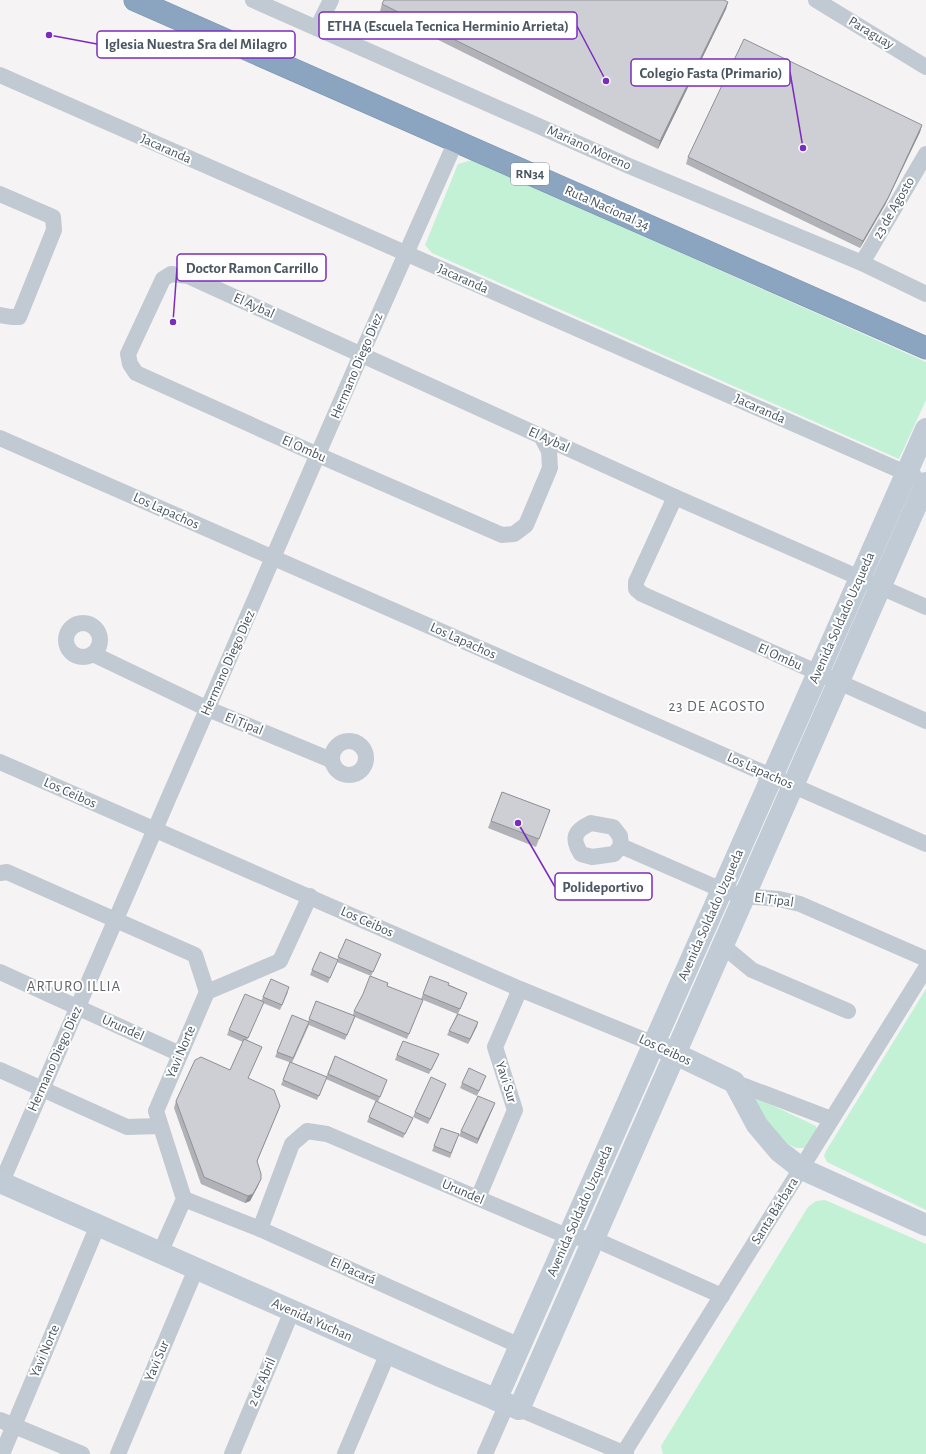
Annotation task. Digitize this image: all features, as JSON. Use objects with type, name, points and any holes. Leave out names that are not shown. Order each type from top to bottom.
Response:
[{"type":"highway","name":"Ruta Nacional 34","points":[[134,0],[926,348]]},
{"type":"highway","name":"Ruta Nacional 34","points":[[172,0],[454,123],[926,334]]},
{"type":"street","name":"Mariano Moreno","points":[[253,0],[629,166],[862,263],[926,294]]},
{"type":"street","points":[[316,28],[331,0]]},
{"type":"street","name":"Paraguay","points":[[816,0],[926,67]]},
{"type":"street","name":"Jacaranda","points":[[0,75],[920,479]]},
{"type":"street","name":"Hermano Diego Diez","points":[[0,1184],[208,709],[361,354],[456,141]]},
{"type":"street","name":"23 de Agosto","points":[[862,263],[926,154]]},
{"type":"street","points":[[0,194],[53,217],[54,230],[19,316],[11,318],[0,315]]},
{"type":"street","name":"El Aybal","points":[[130,364],[128,354],[163,279],[171,274],[188,276],[674,497],[926,607]]},
{"type":"street","name":"El Ombu","points":[[130,364],[136,373],[318,455],[502,535],[514,534],[526,524],[550,468],[549,450],[541,436]]},
{"type":"street","name":"Avenida Soldado Uzqueda","points":[[485,1454],[507,1404],[594,1239],[881,587],[920,479],[926,430]]},
{"type":"street","name":"Los Lapachos","points":[[0,438],[926,844]]},
{"type":"street","name":"Avenida Soldado Uzqueda","points":[[507,1404],[520,1346],[860,578],[920,479]]},
{"type":"street","name":"El Ombu","points":[[674,497],[636,582],[636,589],[642,594],[838,683],[926,721]]},
{"type":"street","name":"El Tipal","points":[[93,654],[208,709],[331,760]]},
{"type":"street","name":"Los Ceibos","points":[[0,762],[520,988],[654,1044],[734,1082],[831,1119]]},
{"type":"street","name":"El Tipal","points":[[621,846],[722,890],[744,896],[779,899],[800,904],[926,959]]},
{"type":"street","points":[[0,874],[7,872],[195,955],[206,992],[280,961],[310,896]]},
{"type":"street","points":[[723,946],[752,970],[848,1011]]},
{"type":"street","name":"Santa Bárbara","points":[[624,1454],[926,968]]},
{"type":"street","name":"Urundel","points":[[0,972],[180,1054]]},
{"type":"street","name":"Yavi Sur","points":[[478,1198],[515,1110],[495,1046],[520,988]]},
{"type":"street","name":"Yavi Norte","points":[[184,1199],[156,1111],[206,992]]},
{"type":"street","points":[[0,1070],[128,1127],[160,1126]]},
{"type":"street","points":[[734,1082],[757,1125],[779,1151],[802,1169],[926,1225]]},
{"type":"street","name":"Urundel","points":[[260,1230],[292,1144],[307,1131],[327,1134],[569,1237],[594,1239],[722,1296]]},
{"type":"street","name":"Avenida Yuchan","points":[[0,1184],[98,1225],[388,1353],[624,1454]]},
{"type":"street","points":[[160,1253],[184,1199]]},
{"type":"street","name":"El Pacará","points":[[184,1199],[260,1230],[520,1346]]},
{"type":"street","name":"Yavi Norte","points":[[2,1454],[7,1423],[98,1225]]},
{"type":"street","name":"Yavi Sur","points":[[118,1454],[196,1268]]},
{"type":"street","name":"2 de Abril","points":[[232,1454],[292,1311]]},
{"type":"street","points":[[346,1454],[388,1353]]},
{"type":"street","points":[[7,1423],[82,1454]]},
{"type":"green space","points":[[472,160],[926,362],[926,400],[899,459],[432,253],[425,245],[458,164]]},
{"type":"green space","points":[[926,989],[926,1210],[827,1162],[824,1156]]},
{"type":"green space","points":[[744,1092],[816,1126],[817,1131],[805,1148],[796,1148],[783,1141]]},
{"type":"green space","points":[[825,1200],[926,1244],[926,1454],[663,1454],[661,1446],[808,1207],[816,1201]]},
{"type":"building","points":[[384,0],[724,0],[728,2],[660,141],[382,4]]},
{"type":"building","points":[[744,39],[922,125],[888,198],[863,241],[688,157]]},
{"type":"building","points":[[502,792],[550,810],[539,839],[491,821]]},
{"type":"building","points":[[346,939],[381,954],[373,972],[338,957]]},
{"type":"building","points":[[320,952],[338,960],[330,978],[312,970]]},
{"type":"building","points":[[370,976],[388,983],[387,986],[423,1000],[409,1034],[354,1011]]},
{"type":"building","points":[[430,976],[449,983],[448,985],[467,993],[460,1009],[423,994]]},
{"type":"building","points":[[271,979],[289,987],[282,1005],[263,997]]},
{"type":"building","points":[[245,994],[264,1002],[248,1038],[229,1030]]},
{"type":"building","points":[[316,1001],[355,1016],[347,1035],[309,1019]]},
{"type":"building","points":[[458,1014],[478,1022],[470,1039],[449,1031]]},
{"type":"building","points":[[292,1015],[309,1022],[293,1058],[277,1052]]},
{"type":"building","points":[[244,1039],[262,1047],[248,1078],[274,1090],[280,1106],[257,1161],[261,1179],[253,1194],[248,1196],[204,1177],[176,1101],[195,1060],[201,1057],[230,1070]]},
{"type":"building","points":[[403,1041],[439,1054],[431,1070],[397,1055]]},
{"type":"building","points":[[335,1056],[387,1080],[380,1097],[328,1074]]},
{"type":"building","points":[[290,1062],[327,1077],[319,1096],[283,1080]]},
{"type":"building","points":[[469,1068],[486,1076],[479,1091],[462,1083]]},
{"type":"building","points":[[431,1077],[446,1084],[430,1119],[415,1112]]},
{"type":"building","points":[[478,1096],[495,1103],[478,1139],[461,1131]]},
{"type":"building","points":[[376,1101],[413,1118],[405,1134],[369,1117]]},
{"type":"building","points":[[441,1128],[459,1134],[451,1153],[434,1146]]},
{"type":"place","name":"Iglesia Nuestra Sra del Milagro","points":[[49,35]]},
{"type":"place","name":"ETHA (Escuela Tecnica Herminio Arrieta)","points":[[606,81]]},
{"type":"place","name":"Colegio Fasta (Primario)","points":[[803,148]]},
{"type":"place","name":"Doctor Ramon Carrillo","points":[[173,322]]},
{"type":"place","name":"Polideportivo","points":[[518,823]]},
{"type":"district","name":"23 DE AGOSTO","points":[[717,706]]},
{"type":"district","name":"ARTURO ILLIA","points":[[74,986]]}]
